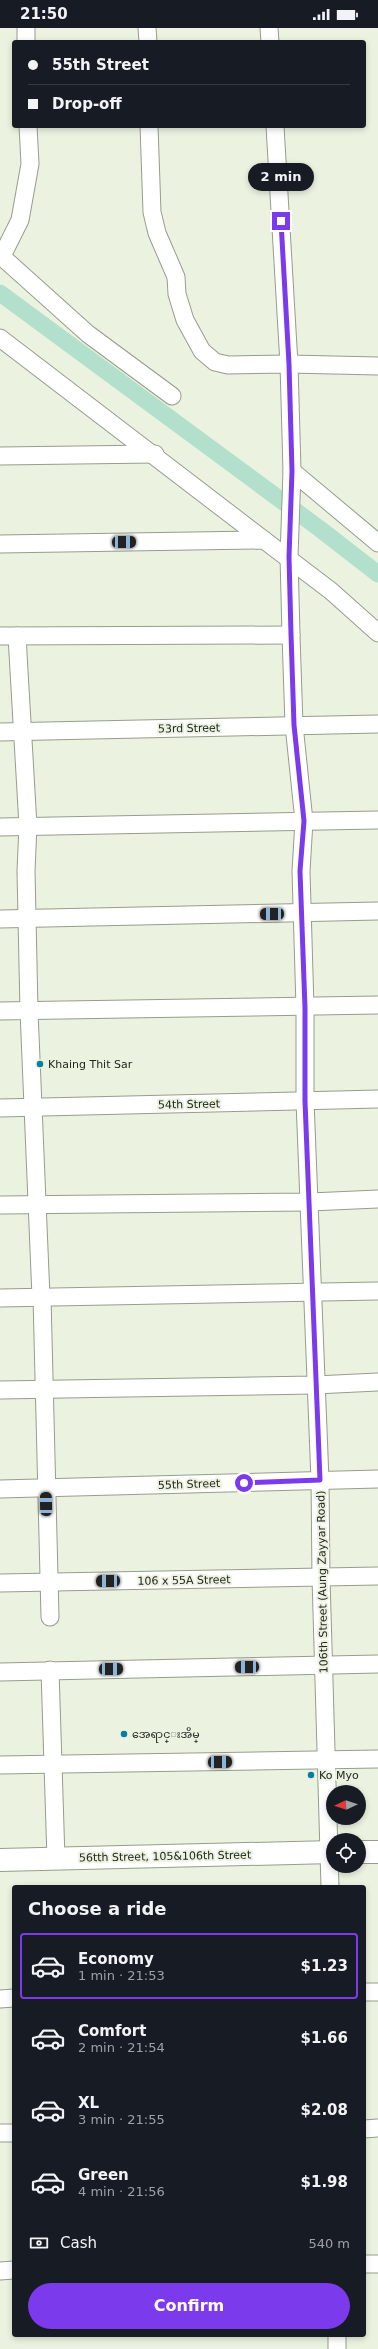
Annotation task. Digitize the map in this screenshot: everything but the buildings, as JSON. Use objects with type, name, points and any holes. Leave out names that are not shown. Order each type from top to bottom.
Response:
[{"type":"street","points":[[26,28],[26,40]]},
{"type":"street","points":[[147,28],[148,40]]},
{"type":"street","points":[[269,28],[270,40]]},
{"type":"street","points":[[28,128],[30,164],[20,220],[1,256],[88,334],[172,396]]},
{"type":"street","points":[[149,128],[152,212],[157,233],[174,271],[177,294],[185,320],[202,351],[215,362],[228,365],[289,364],[378,366]]},
{"type":"street","name":"106th Street (Aung Zayyar Road)","points":[[275,128],[289,364],[292,479],[289,550],[294,725],[304,821],[300,871],[305,1008],[305,1101],[314,1293],[315,1385],[320,1480],[323,1666],[330,1833]]},
{"type":"street","points":[[0,338],[155,454],[264,540],[289,550],[378,633]]},
{"type":"street","points":[[0,355],[22,354]]},
{"type":"street","points":[[0,456],[155,454]]},
{"type":"street","points":[[292,479],[378,543]]},
{"type":"street","points":[[0,544],[264,540]]},
{"type":"street","points":[[0,636],[291,634]]},
{"type":"street","points":[[17,636],[28,826],[26,871],[29,1011],[32,1108],[38,1204],[46,1389],[46,1489],[50,1617]]},
{"type":"street","name":"53rd Street","points":[[0,732],[378,724]]},
{"type":"street","points":[[0,827],[378,820]]},
{"type":"street","points":[[0,919],[302,914],[378,911]]},
{"type":"street","points":[[0,1011],[378,1006]]},
{"type":"street","name":"54th Street","points":[[0,1108],[378,1099]]},
{"type":"street","points":[[0,1205],[310,1202],[378,1199]]},
{"type":"street","points":[[0,1298],[378,1291]]},
{"type":"street","points":[[0,1390],[315,1385],[378,1382]]},
{"type":"street","name":"55th Street","points":[[0,1489],[46,1489],[378,1479]]},
{"type":"street","name":"106 x 55A Street","points":[[0,1583],[378,1576]]},
{"type":"street","points":[[0,1672],[378,1664]]},
{"type":"street","points":[[50,1670],[56,1859]]},
{"type":"street","points":[[0,1765],[378,1759]]},
{"type":"street","name":"56tth Street, 105&106th Street","points":[[0,1860],[326,1852]]},
{"type":"street","points":[[366,1852],[378,1852]]},
{"type":"street","name":"106th Street (Aung Zayyar Road)","points":[[330,1873],[330,1885]]},
{"type":"street","points":[[366,1992],[378,1992]]},
{"type":"street","points":[[0,1999],[12,1998]]},
{"type":"street","points":[[366,2129],[378,2128]]},
{"type":"street","points":[[0,2133],[12,2132]]},
{"type":"street","points":[[366,2264],[378,2264]]},
{"type":"street","points":[[0,2270],[12,2270]]},
{"type":"street","points":[[337,2337],[337,2349]]},
{"type":"waterway","points":[[0,293],[320,529],[378,574]]},
{"type":"place","name":"Khaing Thit Sar","points":[[40,1064]]},
{"type":"place","name":"အေရာင္းအိမ္","points":[[124,1734]]},
{"type":"place","name":"Ko Myo","points":[[311,1775]]},
{"type":"route","points":[[244,1483],[320,1480],[315,1385],[314,1293],[305,1101],[305,1008],[300,871],[304,821],[294,725],[289,557],[292,471],[289,364],[281,221]]}]
